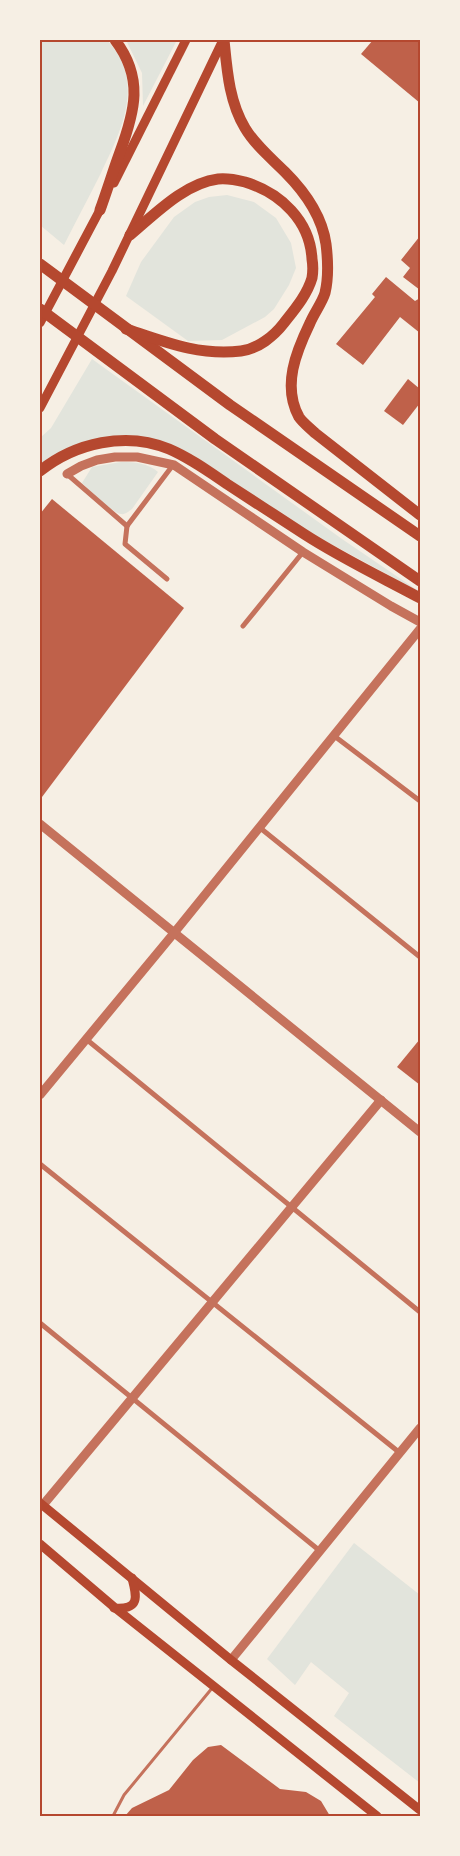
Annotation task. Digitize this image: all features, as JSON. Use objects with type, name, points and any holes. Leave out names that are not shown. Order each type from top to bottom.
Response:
[{"type":"highway","points":[[100,210],[130,124],[134,101],[134,81],[129,65],[115,40]]},
{"type":"highway","points":[[224,40],[232,99],[244,128],[306,196],[318,217],[326,242],[329,268],[324,294],[296,353],[290,378],[293,404],[300,418],[314,433],[420,514]]},
{"type":"highway","points":[[126,329],[192,350],[243,351],[269,338],[287,319],[305,294],[312,277],[308,234],[298,218],[284,203],[268,192],[254,185],[235,180],[219,178],[188,190],[130,235]]},
{"type":"highway","points":[[40,264],[230,405],[420,536]]},
{"type":"highway","points":[[40,309],[215,439],[420,581]]},
{"type":"highway","points":[[40,471],[63,456],[81,448],[115,441],[133,440],[168,449],[189,459],[306,536],[420,598]]},
{"type":"main road","points":[[40,323],[81,247],[186,40]]},
{"type":"main road","points":[[40,408],[130,235],[224,40]]},
{"type":"main road","points":[[41,1504],[231,1660],[420,1810]]},
{"type":"main road","points":[[40,1544],[114,1608],[378,1816]]},
{"type":"main road","points":[[114,1608],[124,1608],[132,1605],[135,1600],[136,1595],[132,1578]]},
{"type":"street","points":[[127,526],[67,474],[97,460],[115,457],[137,458],[174,465],[303,552],[420,622]]},
{"type":"street","points":[[167,579],[125,544],[127,526],[174,465]]},
{"type":"street","points":[[243,626],[303,552]]},
{"type":"street","points":[[40,1095],[420,629]]},
{"type":"street","points":[[333,735],[420,801]]},
{"type":"street","points":[[40,824],[420,1132]]},
{"type":"street","points":[[259,827],[420,957]]},
{"type":"street","points":[[86,1039],[420,1312]]},
{"type":"street","points":[[41,1504],[132,1398],[380,1100]]},
{"type":"street","points":[[40,1164],[400,1453]]},
{"type":"street","points":[[40,1323],[320,1551]]},
{"type":"street","points":[[231,1660],[420,1428]]},
{"type":"lane","points":[[113,1816],[124,1795],[213,1687]]},
{"type":"shaded area","points":[[40,40],[107,40],[119,56],[125,72],[128,89],[122,123],[116,140],[64,245],[40,225]]},
{"type":"shaded area","points":[[126,40],[177,40],[143,106],[142,73]]},
{"type":"shaded area","points":[[227,195],[254,202],[276,218],[291,243],[296,268],[289,285],[274,309],[265,317],[222,340],[188,341],[126,296],[141,262],[174,217],[195,202],[209,197]]},
{"type":"shaded area","points":[[92,359],[342,539],[420,592],[307,531],[193,455],[130,436],[40,465],[40,438],[51,428]]},
{"type":"shaded area","points":[[121,462],[141,464],[158,472],[132,509],[122,514],[107,506],[82,483],[92,467]]},
{"type":"shaded area","points":[[354,1543],[420,1595],[420,1783],[334,1716],[349,1693],[311,1662],[295,1685],[267,1659]]},
{"type":"building","points":[[373,40],[420,40],[420,103],[361,54]]},
{"type":"building","points":[[420,236],[420,290],[403,277],[410,268],[401,260]]},
{"type":"building","points":[[386,277],[415,301],[420,298],[420,333],[400,317],[363,365],[336,344],[375,297],[372,294]]},
{"type":"building","points":[[408,379],[420,389],[420,403],[403,425],[384,411]]},
{"type":"building","points":[[52,499],[184,608],[42,797],[40,796],[40,514]]},
{"type":"building","points":[[420,1039],[420,1085],[397,1067]]},
{"type":"building","points":[[221,1745],[280,1789],[306,1792],[321,1801],[330,1816],[125,1816],[132,1808],[169,1790],[193,1760],[208,1747]]}]
